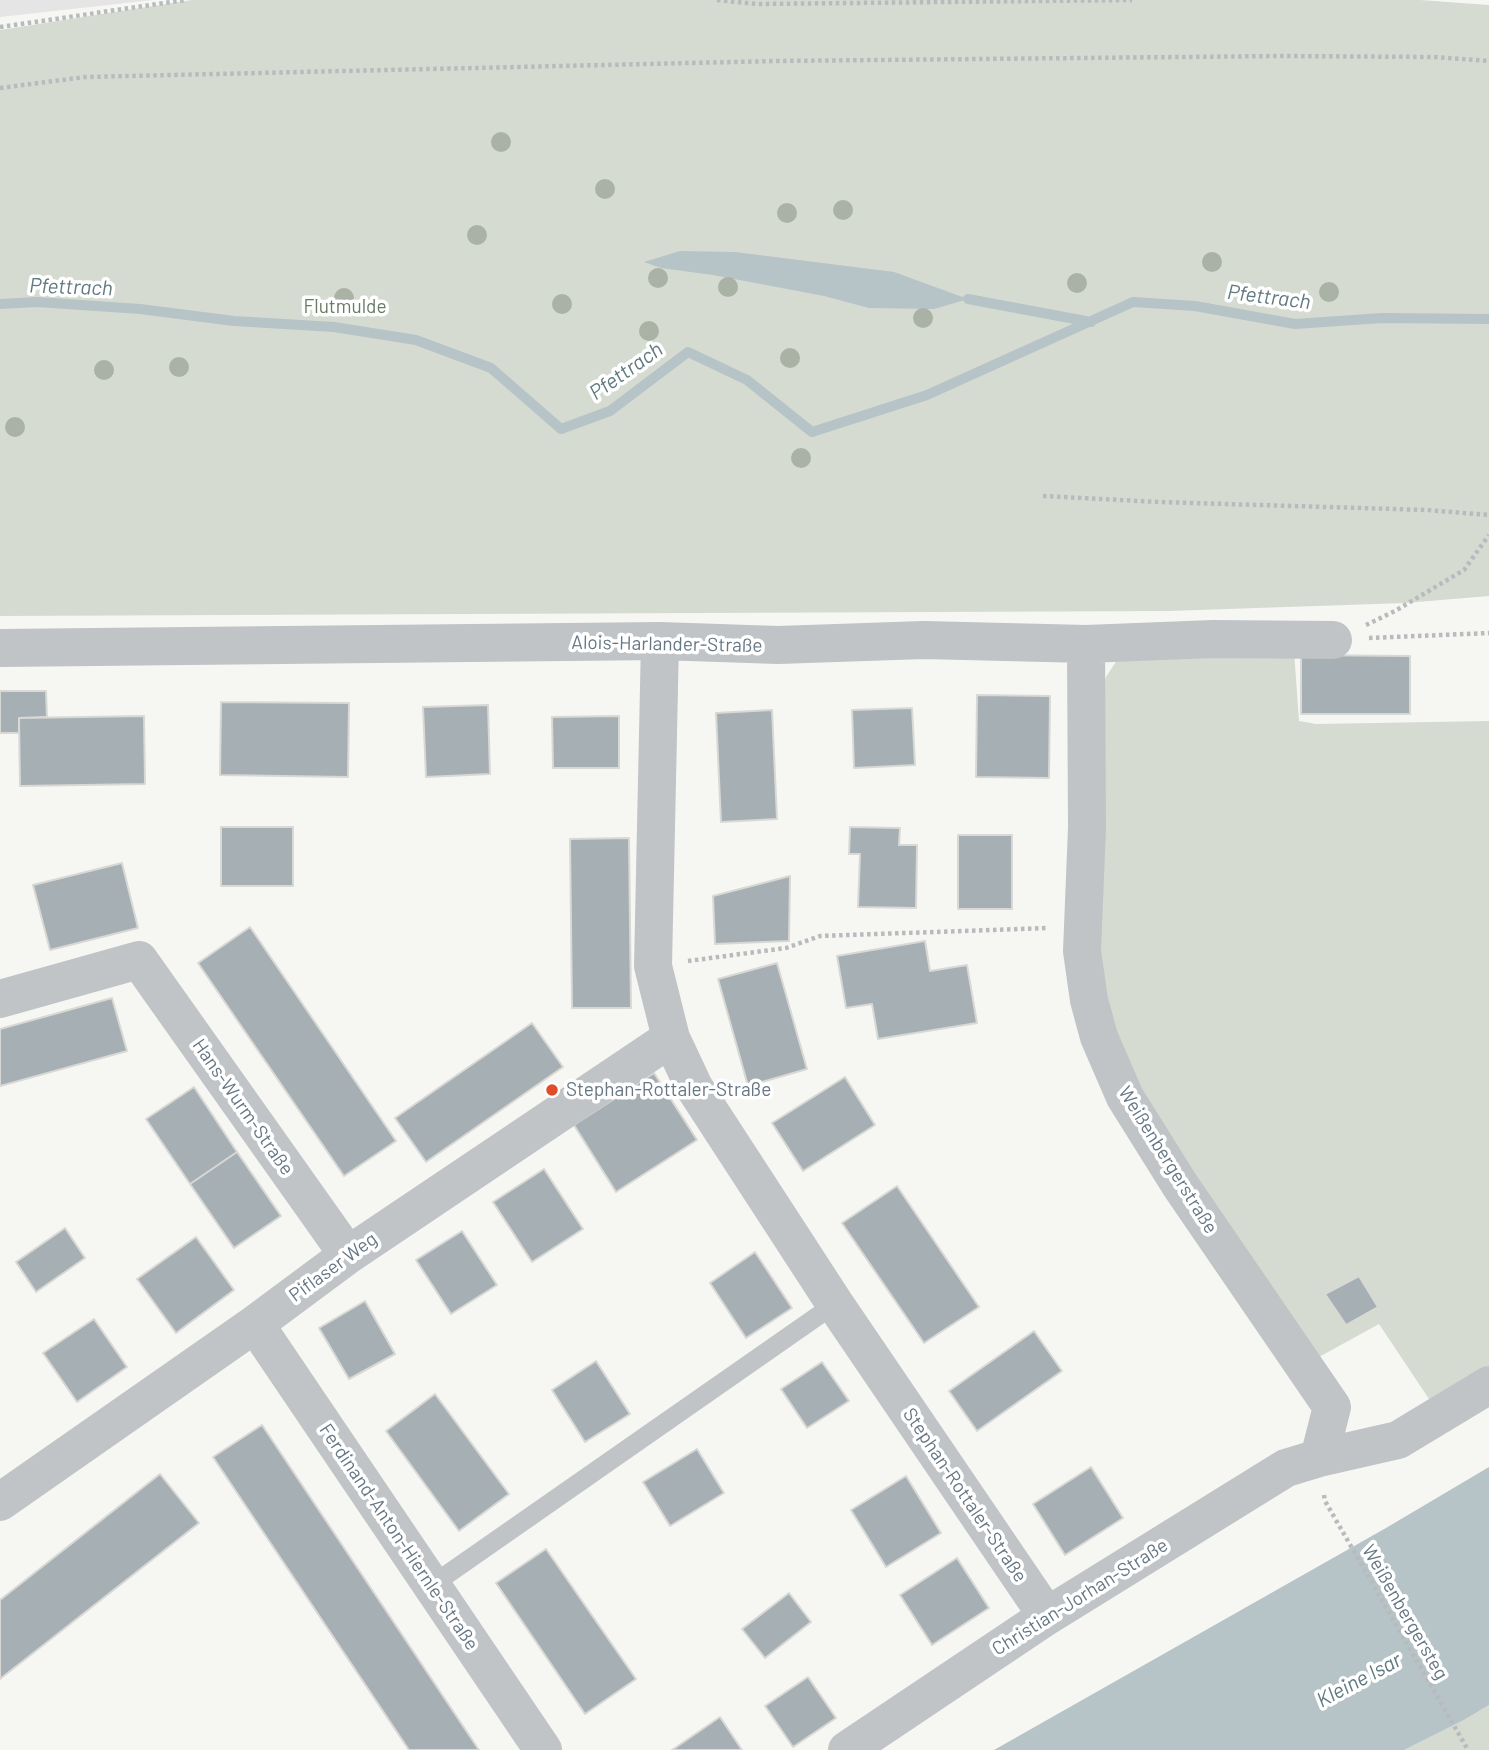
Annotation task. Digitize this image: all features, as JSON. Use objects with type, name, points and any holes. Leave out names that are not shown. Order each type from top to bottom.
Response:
[{"type":"street","name":"Alois-Harlander-Straße","points":[[0,648],[660,641],[778,645],[924,640],[1086,644],[1213,639],[1333,640]]},
{"type":"street","name":"Stephan-Rottaler-Straße","points":[[660,641],[653,966],[671,1038],[694,1087],[835,1304],[1047,1616]]},
{"type":"street","name":"Weißenbergerstraße","points":[[1086,644],[1087,828],[1082,951],[1089,1000],[1099,1037],[1125,1097],[1180,1185],[1332,1407],[1319,1458]]},
{"type":"street","name":"Hans-Wurm-Straße","points":[[0,999],[139,960],[348,1255]]},
{"type":"street","name":"Piflaser Weg","points":[[0,1502],[255,1324],[348,1255],[671,1038]]},
{"type":"street","name":"Ferdinand-Anton-Hiernle-Straße","points":[[255,1324],[543,1750]]},
{"type":"street","points":[[1319,1458],[1398,1440],[1489,1385]]},
{"type":"street","name":"Christian-Jorhan-Straße","points":[[847,1750],[1047,1616],[1286,1468],[1319,1458]]},
{"type":"lane","points":[[432,1586],[835,1304]]},
{"type":"path","points":[[0,27],[185,0]]},
{"type":"path","points":[[717,0],[1132,0]]},
{"type":"path","points":[[0,88],[85,77],[775,61],[1282,55],[1434,57],[1489,61]]},
{"type":"path","points":[[1044,496],[1489,514]]},
{"type":"path","points":[[1333,640],[1395,611],[1464,570],[1489,535]]},
{"type":"path","points":[[1333,640],[1489,633]]},
{"type":"path","points":[[653,966],[786,948],[820,936],[1083,926]]},
{"type":"path","name":"Weißenbergersteg","points":[[1325,1501],[1468,1750]]},
{"type":"shaded area","points":[[0,0],[153,0],[0,17]]},
{"type":"green space","name":"Flutmulde","points":[[192,0],[1420,0],[1489,5],[1489,596],[1405,603],[1168,611],[0,616],[0,30]]},
{"type":"green space","points":[[1294,651],[1299,721],[1316,724],[1489,721],[1489,1371],[1433,1405],[1379,1324],[1319,1357],[1146,1104],[1113,1048],[1099,953],[1100,695],[1106,677],[1119,657]]},
{"type":"green space","points":[[1489,1705],[1489,1750],[1404,1750],[1464,1720]]},
{"type":"water","points":[[680,251],[735,252],[894,272],[968,299],[934,309],[869,308],[824,296],[661,268],[644,262]]},
{"type":"water","name":"Kleine Isar","points":[[1489,1467],[1489,1705],[1464,1720],[1404,1750],[994,1750],[1386,1528]]},
{"type":"building","points":[[1301,655],[1410,656],[1410,714],[1301,714]]},
{"type":"building","points":[[0,691],[46,691],[47,717],[19,718],[19,733],[0,733]]},
{"type":"building","points":[[977,695],[1050,696],[1049,778],[976,777]]},
{"type":"building","points":[[221,702],[349,703],[348,777],[220,775]]},
{"type":"building","points":[[488,705],[490,774],[426,777],[423,707]]},
{"type":"building","points":[[912,708],[915,765],[854,768],[852,710]]},
{"type":"building","points":[[772,710],[777,819],[721,822],[716,713]]},
{"type":"building","points":[[144,716],[145,784],[20,786],[19,718]]},
{"type":"building","points":[[619,716],[619,768],[553,768],[552,717]]},
{"type":"building","points":[[221,827],[293,827],[293,886],[221,886]]},
{"type":"building","points":[[850,827],[900,828],[899,845],[917,845],[916,908],[858,907],[860,854],[849,854]]},
{"type":"building","points":[[958,835],[1012,835],[1012,909],[958,909]]},
{"type":"building","points":[[629,838],[631,1008],[572,1008],[570,839]]},
{"type":"building","points":[[122,863],[138,928],[50,950],[33,885]]},
{"type":"building","points":[[790,876],[789,941],[715,944],[713,896]]},
{"type":"building","points":[[250,927],[396,1141],[344,1176],[198,963]]},
{"type":"building","points":[[925,941],[930,971],[967,965],[977,1023],[878,1039],[872,1004],[846,1008],[837,956]]},
{"type":"building","points":[[777,963],[807,1069],[748,1086],[718,979]]},
{"type":"building","points":[[112,998],[127,1051],[0,1086],[0,1029]]},
{"type":"building","points":[[532,1023],[563,1067],[426,1162],[395,1118]]},
{"type":"building","points":[[654,1073],[697,1140],[616,1192],[574,1125]]},
{"type":"building","points":[[845,1077],[875,1125],[803,1171],[772,1123]]},
{"type":"building","points":[[194,1087],[237,1152],[190,1184],[146,1119]]},
{"type":"building","points":[[237,1152],[281,1216],[234,1248],[190,1184]]},
{"type":"building","points":[[544,1169],[583,1229],[532,1262],[493,1202]]},
{"type":"building","points":[[897,1186],[979,1307],[924,1343],[842,1223]]},
{"type":"building","points":[[65,1228],[85,1258],[36,1292],[16,1262]]},
{"type":"building","points":[[462,1231],[497,1285],[451,1314],[416,1260]]},
{"type":"building","points":[[196,1237],[234,1290],[176,1333],[137,1279]]},
{"type":"building","points":[[755,1252],[792,1308],[746,1338],[710,1283]]},
{"type":"building","points":[[1359,1276],[1378,1307],[1346,1325],[1325,1294]]},
{"type":"building","points":[[365,1301],[395,1354],[349,1379],[319,1328]]},
{"type":"building","points":[[94,1319],[127,1367],[77,1402],[43,1353]]},
{"type":"building","points":[[1034,1331],[1062,1371],[977,1431],[949,1391]]},
{"type":"building","points":[[596,1361],[630,1414],[585,1442],[552,1390]]},
{"type":"building","points":[[822,1362],[849,1401],[807,1428],[781,1389]]},
{"type":"building","points":[[435,1394],[509,1494],[459,1531],[386,1431]]},
{"type":"building","points":[[262,1425],[479,1750],[409,1750],[213,1457]]},
{"type":"building","points":[[697,1449],[724,1493],[670,1526],[643,1482]]},
{"type":"building","points":[[1091,1467],[1123,1518],[1065,1555],[1033,1504]]},
{"type":"building","points":[[160,1474],[199,1523],[0,1679],[0,1600]]},
{"type":"building","points":[[906,1476],[941,1533],[886,1567],[851,1510]]},
{"type":"building","points":[[546,1549],[636,1679],[585,1714],[496,1583]]},
{"type":"building","points":[[957,1558],[989,1608],[932,1645],[900,1595]]},
{"type":"building","points":[[789,1593],[811,1622],[765,1658],[742,1629]]},
{"type":"building","points":[[808,1677],[836,1718],[793,1747],[765,1706]]},
{"type":"building","points":[[720,1717],[742,1750],[672,1750]]},
{"type":"waterway","name":"Pfettrach","points":[[968,299],[1091,322]]},
{"type":"waterway","name":"Pfettrach","points":[[0,304],[37,302],[140,309],[234,321],[334,327],[416,340],[491,368],[561,429],[610,411],[688,352],[747,380],[812,432],[927,395],[1133,302],[1195,306],[1295,324],[1382,318],[1489,319]]},
{"type":"place","name":"Stephan-Rottaler-Straße","points":[[552,1090]]}]
